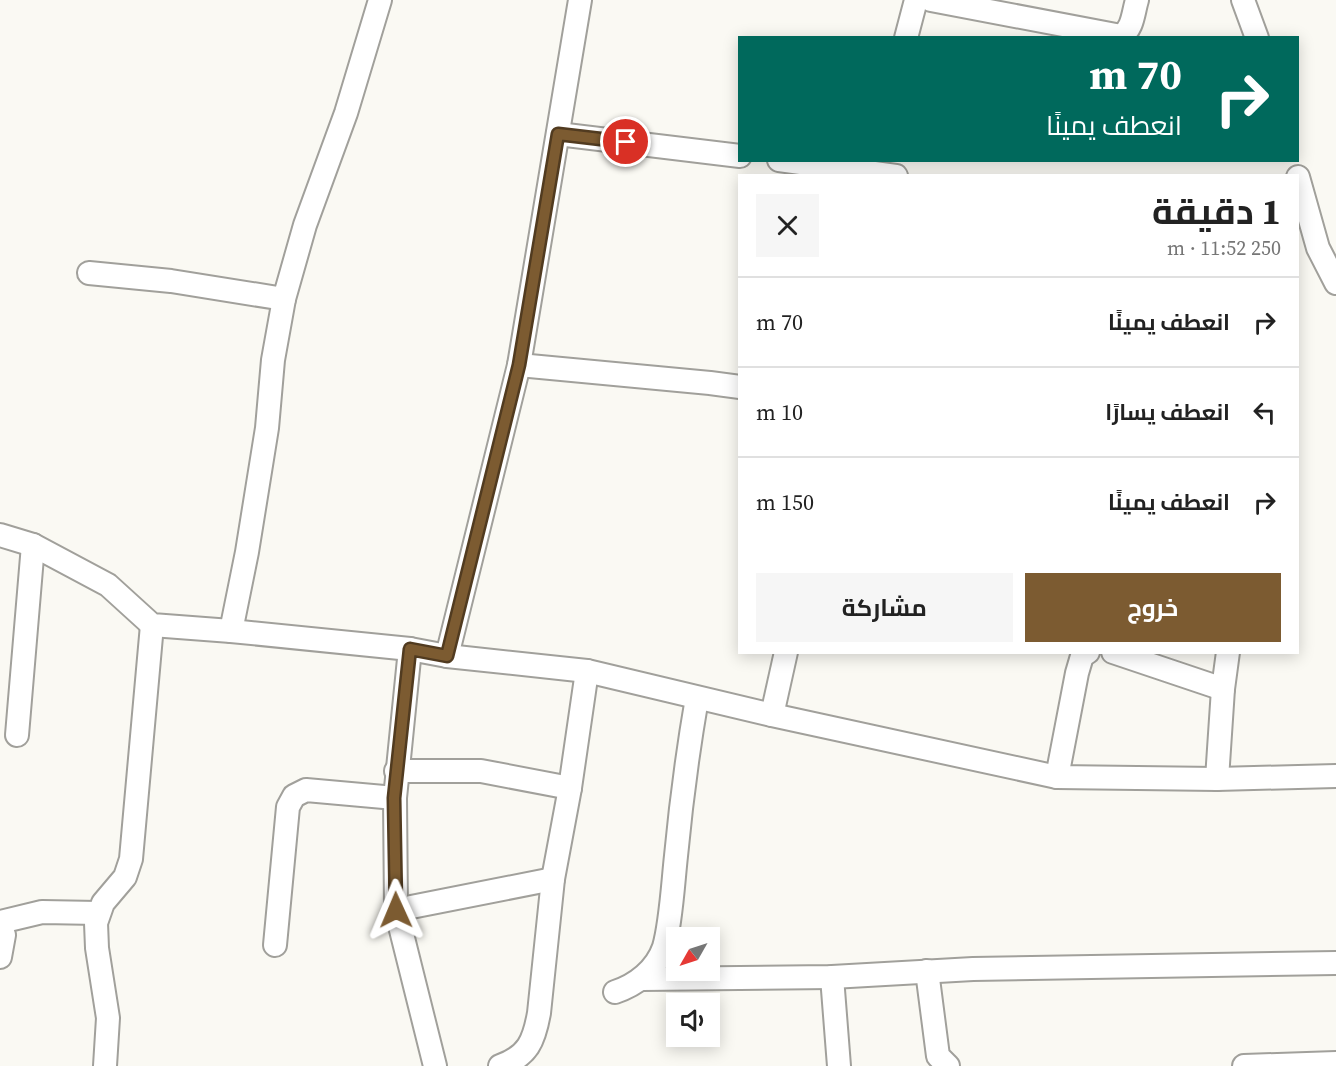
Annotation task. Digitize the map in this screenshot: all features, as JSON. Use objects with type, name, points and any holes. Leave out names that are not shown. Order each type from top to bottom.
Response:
[{"type":"street","points":[[231,630],[247,552],[263,451],[273,360],[284,298],[305,225],[346,113],[381,0]]},
{"type":"street","points":[[447,656],[519,365],[580,0]]},
{"type":"street","points":[[907,36],[916,0]]},
{"type":"street","points":[[931,0],[1121,36],[1130,26],[1137,0]]},
{"type":"street","points":[[1243,0],[1256,36]]},
{"type":"street","points":[[558,134],[738,156]]},
{"type":"street","points":[[799,162],[888,171]]},
{"type":"street","points":[[1299,189],[1308,250],[1336,283]]},
{"type":"street","points":[[89,273],[171,281],[284,298]]},
{"type":"street","points":[[519,365],[710,382],[738,387]]},
{"type":"street","points":[[0,535],[33,545],[108,585],[152,625],[231,630],[587,671],[772,716],[1057,777],[1217,780],[1336,776]]},
{"type":"street","points":[[17,735],[33,545]]},
{"type":"street","points":[[105,1066],[108,1018],[97,948],[96,923],[103,903],[125,877],[131,859],[152,625]]},
{"type":"street","points":[[410,649],[394,798],[396,910],[435,1066]]},
{"type":"street","points":[[772,716],[786,654]]},
{"type":"street","points":[[1057,777],[1077,673],[1084,654]]},
{"type":"street","points":[[1119,654],[1223,688]]},
{"type":"street","points":[[1217,780],[1223,688],[1228,654]]},
{"type":"street","points":[[500,1066],[525,1053],[535,1034],[553,879],[570,788],[587,671]]},
{"type":"street","points":[[615,992],[642,979],[663,949],[670,909],[685,767],[698,698]]},
{"type":"street","points":[[396,771],[482,771],[570,788]]},
{"type":"street","points":[[275,945],[288,807],[294,796],[306,790],[394,798]]},
{"type":"street","points":[[396,910],[553,879]]},
{"type":"street","points":[[0,957],[4,935],[0,923],[42,912],[98,913]]},
{"type":"street","points":[[642,979],[832,977],[927,971],[1336,963]]},
{"type":"street","points":[[927,971],[938,1056],[948,1066]]},
{"type":"street","points":[[832,977],[839,1066]]},
{"type":"street","points":[[1244,1066],[1336,1063]]},
{"type":"route","points":[[396,910],[394,798],[410,649],[447,656],[519,365],[558,134],[626,142]]}]
